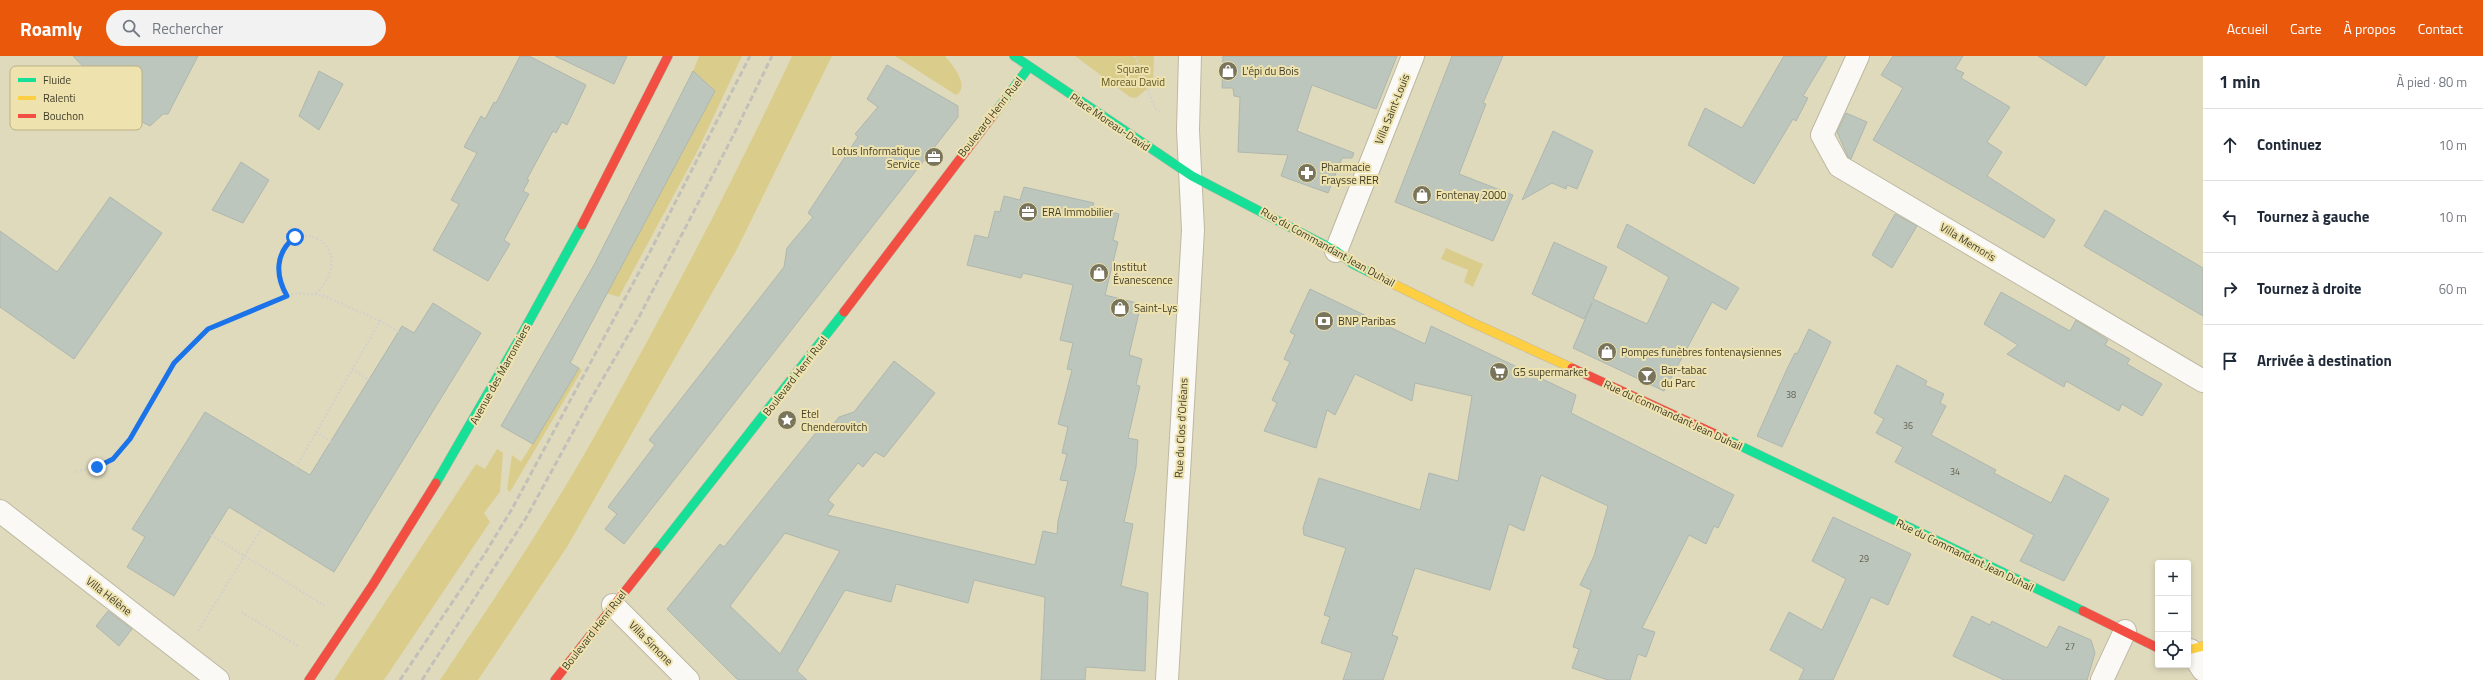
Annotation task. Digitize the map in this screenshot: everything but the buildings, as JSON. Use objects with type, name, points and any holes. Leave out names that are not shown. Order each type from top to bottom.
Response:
[{"type":"street","name":"Avenue des Marronniers","points":[[309,680],[438,482],[486,401],[640,119],[668,56]]},
{"type":"street","name":"Place Moreau-David","points":[[1014,56],[1192,176]]},
{"type":"street","name":"Rue du Clos d'Orléans","points":[[1167,680],[1193,230],[1192,176],[1188,130],[1190,56]]},
{"type":"street","name":"Villa Saint-Louis","points":[[1336,251],[1413,56]]},
{"type":"street","name":"Villa Memoris","points":[[1858,56],[1822,135],[1839,166],[2203,381]]},
{"type":"street","name":"Boulevard Henri Ruel","points":[[555,680],[816,349],[1029,67]]},
{"type":"street","name":"Rue du Commandant Jean Duhail","points":[[1192,176],[1336,251],[1353,264],[1472,322],[1694,423],[2155,646]]},
{"type":"street","name":"Villa Hélène","points":[[0,511],[218,680]]},
{"type":"street","name":"Villa Simone","points":[[613,605],[688,680]]},
{"type":"street","points":[[2102,680],[2125,631]]},
{"type":"street","points":[[2194,649],[2203,670]]},
{"type":"path","points":[[1135,56],[1155,108],[1188,130]]},
{"type":"path","points":[[287,296],[280,284],[278,276],[280,255],[286,245],[295,237],[307,235],[326,243],[331,253],[332,263],[329,275],[324,285],[315,295]]},
{"type":"path","points":[[76,472],[97,467],[113,459],[130,439],[174,363],[208,329],[295,293],[315,295],[340,302],[380,320],[399,332]]},
{"type":"path","points":[[296,467],[380,320]]},
{"type":"path","points":[[352,369],[369,380]]},
{"type":"path","points":[[316,432],[331,442]]},
{"type":"path","points":[[183,653],[246,556],[262,528]]},
{"type":"path","points":[[212,535],[348,622]]},
{"type":"path","points":[[241,612],[323,660]]},
{"type":"green space","points":[[699,56],[742,56],[698,150],[619,297],[606,293],[715,91],[693,71]]},
{"type":"green space","points":[[792,56],[832,56],[736,251],[567,547],[478,680],[440,680],[502,588],[580,462],[649,338],[698,245]]},
{"type":"green space","points":[[895,56],[945,56],[959,76],[962,87],[960,91],[956,95]]},
{"type":"green space","name":"Square Moreau David","points":[[1075,56],[1154,56],[1153,84],[1136,98],[1130,97]]},
{"type":"green space","points":[[1446,248],[1483,264],[1473,287],[1464,282],[1468,270],[1441,259]]},
{"type":"green space","points":[[579,368],[582,370],[510,492],[507,489],[512,455],[521,462]]},
{"type":"green space","points":[[497,449],[503,453],[500,492],[484,513],[490,522],[384,680],[334,680],[476,464],[485,469]]},
{"type":"railway","points":[[400,680],[484,555],[512,509],[652,248],[750,56]]},
{"type":"railway","points":[[422,680],[526,518],[591,399],[640,315],[733,136],[772,56]]},
{"type":"traffic: fast","points":[[1014,56],[1192,176],[1336,251],[1353,264],[1371,273]]},
{"type":"traffic: fast","points":[[994,114],[1029,67]]},
{"type":"traffic: fast","points":[[436,483],[517,343],[582,225]]},
{"type":"traffic: fast","points":[[656,552],[844,312]]},
{"type":"traffic: fast","points":[[1724,438],[2083,611]]},
{"type":"traffic: slow","points":[[1371,273],[1471,322],[1572,368]]},
{"type":"traffic: slow","points":[[2191,649],[2203,646]]},
{"type":"traffic: jam","points":[[582,225],[668,56]]},
{"type":"traffic: jam","points":[[844,312],[994,114]]},
{"type":"traffic: jam","points":[[1572,368],[1724,438]]},
{"type":"traffic: jam","points":[[309,680],[372,586],[436,483]]},
{"type":"traffic: jam","points":[[555,680],[656,552]]},
{"type":"traffic: jam","points":[[2083,611],[2155,647]]},
{"type":"place","name":"L'épi du Bois","points":[[1228,71]]},
{"type":"place","name":"Lotus Informatique Service","points":[[934,157]]},
{"type":"place","name":"Pharmacie Fraysse RER","points":[[1307,173]]},
{"type":"place","name":"Fontenay 2000","points":[[1422,195]]},
{"type":"place","name":"ERA Immobilier","points":[[1028,212]]},
{"type":"place","name":"Institut Évanescence","points":[[1099,273]]},
{"type":"place","name":"Saint-Lys","points":[[1120,308]]},
{"type":"place","name":"BNP Paribas","points":[[1324,321]]},
{"type":"place","name":"Pompes funèbres fontenaysiennes","points":[[1607,352]]},
{"type":"place","name":"G5 supermarket","points":[[1499,372]]},
{"type":"place","name":"Bar-tabac du Parc","points":[[1647,376]]},
{"type":"place","name":"Etel Chenderovitch","points":[[787,420]]},
{"type":"route","points":[[97,467],[113,459],[130,439],[174,363],[208,329],[287,296],[280,284],[278,276],[280,255],[286,245],[295,237]]}]
